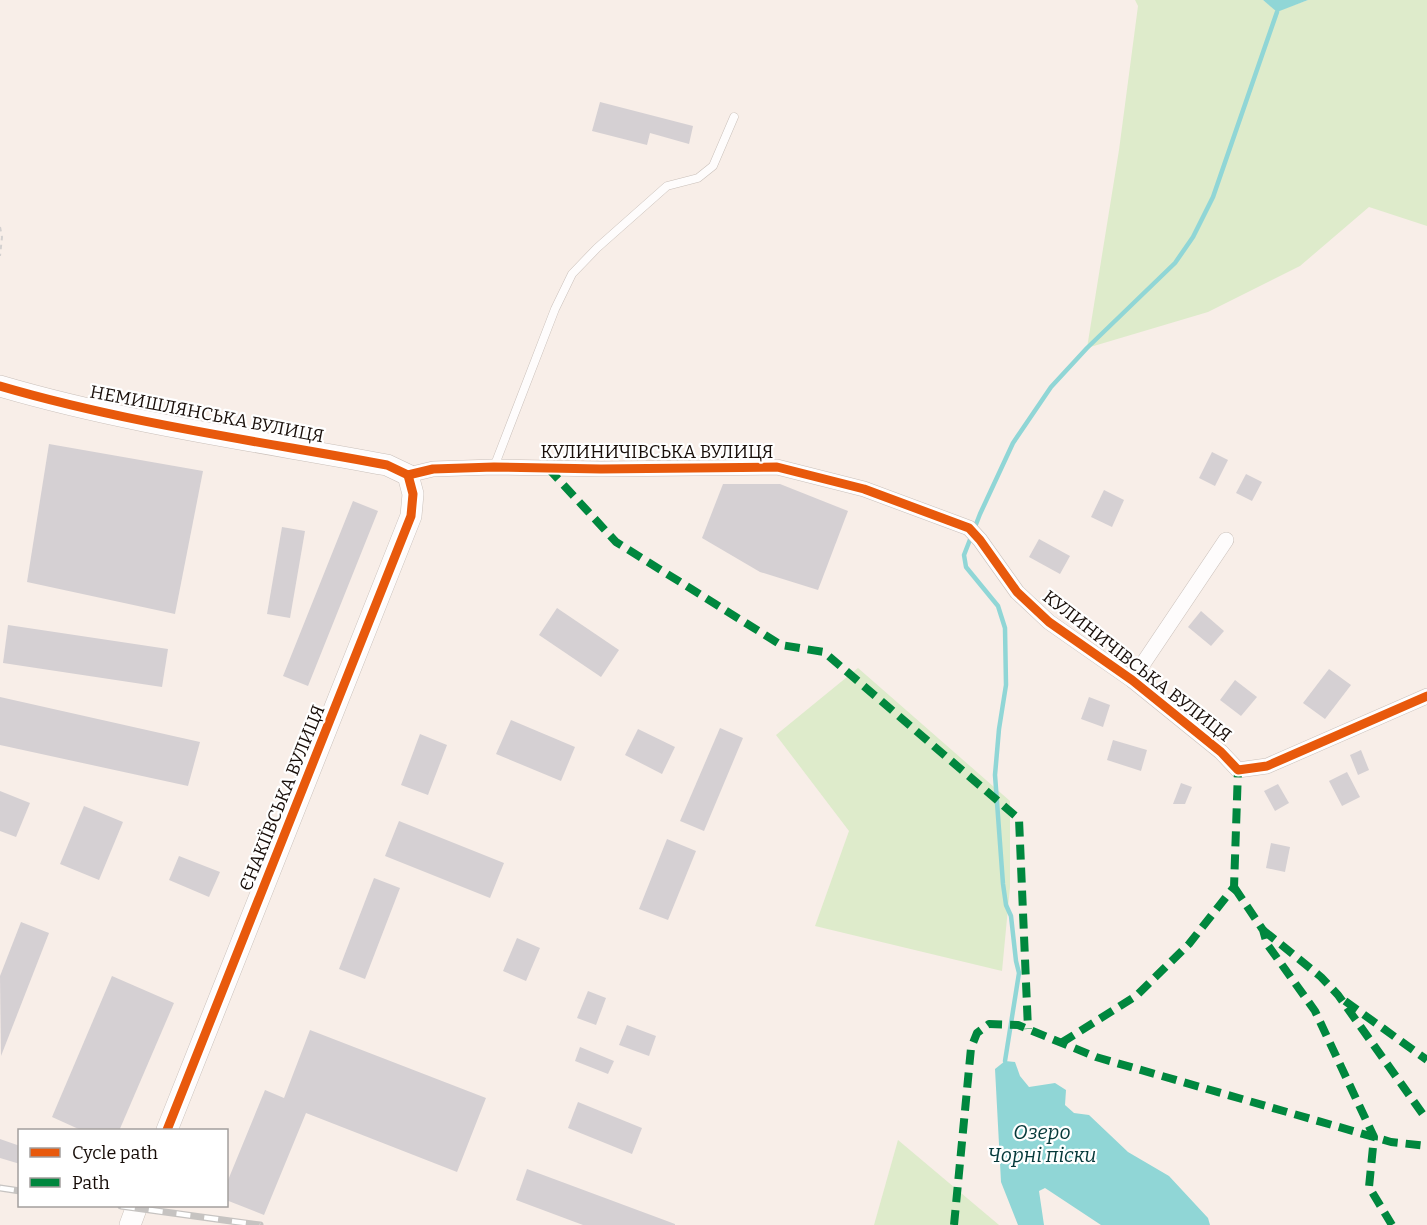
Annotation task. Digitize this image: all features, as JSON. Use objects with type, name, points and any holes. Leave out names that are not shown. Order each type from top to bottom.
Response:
[{"type":"street","name":"НЕМИШЛЯНСЬКА ВУЛИЦЯ","points":[[0,386],[126,417],[387,465],[408,475]]},
{"type":"street","name":"КУЛИНИЧІВСЬКА ВУЛИЦЯ","points":[[408,475],[433,469],[494,467],[601,469],[777,467],[864,489],[975,534],[1017,592],[1049,622],[1132,680],[1221,752],[1238,770],[1267,766],[1427,696]]},
{"type":"street","name":"ЄНАКІЇВСЬКА ВУЛИЦЯ","points":[[168,1129],[411,516],[413,494],[408,475]]},
{"type":"street","points":[[1132,680],[1227,540]]},
{"type":"lane","points":[[494,467],[555,309],[572,274],[597,248],[667,186],[698,178],[713,166],[734,117]]},
{"type":"path","points":[[0,227],[2,237],[0,256]]},
{"type":"green space","points":[[1135,0],[1263,0],[1277,11],[1308,0],[1427,0],[1427,226],[1369,207],[1300,266],[1208,312],[1087,348],[1119,150],[1138,6]]},
{"type":"green space","points":[[858,668],[1010,801],[1010,887],[1002,971],[815,926],[849,831],[776,735]]},
{"type":"green space","points":[[898,1140],[999,1225],[874,1225]]},
{"type":"water","points":[[1263,0],[1308,0],[1277,12]]},
{"type":"water","name":"Озеро Чорні піски","points":[[1005,1061],[1015,1062],[1020,1076],[1029,1087],[1055,1083],[1066,1090],[1065,1105],[1074,1113],[1089,1115],[1128,1152],[1169,1176],[1208,1218],[1210,1225],[1101,1225],[1045,1188],[1039,1191],[1044,1225],[1018,1225],[1001,1182],[995,1069]]},
{"type":"building","points":[[600,102],[693,126],[689,144],[650,133],[647,145],[592,131]]},
{"type":"building","points":[[49,444],[203,471],[175,614],[27,582]]},
{"type":"building","points":[[1212,452],[1228,460],[1215,486],[1199,478]]},
{"type":"building","points":[[1246,474],[1262,482],[1252,501],[1236,493]]},
{"type":"building","points":[[723,484],[780,484],[848,511],[818,590],[760,572],[702,538]]},
{"type":"building","points":[[1104,490],[1124,500],[1112,527],[1091,517]]},
{"type":"building","points":[[353,501],[378,511],[308,686],[283,676]]},
{"type":"building","points":[[282,527],[305,531],[290,618],[267,614]]},
{"type":"building","points":[[1039,539],[1070,556],[1060,574],[1029,557]]},
{"type":"building","points":[[557,608],[619,650],[601,677],[539,635]]},
{"type":"building","points":[[1201,611],[1224,631],[1211,646],[1188,627]]},
{"type":"building","points":[[8,625],[168,649],[162,687],[3,663]]},
{"type":"building","points":[[1329,669],[1351,685],[1325,719],[1303,703]]},
{"type":"building","points":[[1235,680],[1257,697],[1241,716],[1220,700]]},
{"type":"building","points":[[0,697],[200,742],[188,786],[0,745]]},
{"type":"building","points":[[1089,697],[1110,705],[1103,727],[1081,719]]},
{"type":"building","points":[[511,720],[575,747],[561,781],[496,754]]},
{"type":"building","points":[[720,728],[743,738],[704,831],[680,821]]},
{"type":"building","points":[[638,729],[675,747],[662,774],[625,755]]},
{"type":"building","points":[[420,734],[447,745],[428,795],[401,785]]},
{"type":"building","points":[[1113,740],[1147,750],[1141,771],[1107,760]]},
{"type":"building","points":[[1361,750],[1369,770],[1358,775],[1350,755]]},
{"type":"building","points":[[1347,772],[1360,797],[1342,806],[1329,781]]},
{"type":"building","points":[[1181,783],[1192,787],[1185,804],[1173,804]]},
{"type":"building","points":[[1278,784],[1289,803],[1275,811],[1264,791]]},
{"type":"building","points":[[0,791],[30,803],[16,837],[0,831]]},
{"type":"building","points":[[84,806],[123,822],[99,880],[60,864]]},
{"type":"building","points":[[399,821],[504,863],[490,898],[385,856]]},
{"type":"building","points":[[667,839],[696,851],[668,920],[639,909]]},
{"type":"building","points":[[1271,843],[1290,847],[1285,872],[1266,868]]},
{"type":"building","points":[[179,856],[220,872],[209,897],[169,880]]},
{"type":"building","points":[[374,878],[400,888],[365,979],[339,969]]},
{"type":"building","points":[[21,922],[49,933],[1,1056],[0,976]]},
{"type":"building","points":[[517,938],[540,948],[526,981],[503,971]]},
{"type":"building","points":[[112,976],[174,1003],[120,1129],[79,1129],[52,1117]]},
{"type":"building","points":[[588,991],[606,998],[596,1025],[577,1018]]},
{"type":"building","points":[[627,1025],[656,1036],[649,1056],[619,1045]]},
{"type":"building","points":[[310,1030],[486,1098],[457,1172],[306,1113],[264,1215],[228,1201],[228,1180],[265,1090],[284,1098]]},
{"type":"building","points":[[580,1047],[614,1061],[608,1074],[575,1061]]},
{"type":"building","points":[[578,1102],[642,1128],[632,1154],[568,1128]]},
{"type":"building","points":[[0,1139],[18,1145],[18,1163],[0,1158]]},
{"type":"building","points":[[527,1169],[675,1225],[583,1225],[516,1200]]},
{"type":"waterway","points":[[1005,1061],[1019,973],[1011,916],[1006,905],[1003,884],[995,775],[1006,685],[1005,628],[998,606],[966,567],[964,555],[1013,443],[1051,387],[1087,348],[1175,263],[1193,237],[1213,197],[1277,12]]},
{"type":"railway","points":[[0,1188],[18,1191]]},
{"type":"railway","points":[[128,1207],[260,1225]]},
{"type":"marked path","points":[[548,468],[616,542],[781,645],[824,652],[1019,819],[1028,1029]]},
{"type":"marked path","points":[[1061,1043],[1136,996],[1189,944],[1234,887],[1238,770]]},
{"type":"marked path","points":[[1234,887],[1263,930],[1267,944],[1315,1011],[1374,1137],[1369,1187],[1392,1225]]},
{"type":"marked path","points":[[1263,930],[1321,977],[1338,995],[1427,1120]]},
{"type":"marked path","points":[[1345,1001],[1427,1060]]},
{"type":"marked path","points":[[954,1225],[971,1048],[977,1033],[989,1024],[1018,1025],[1096,1057],[1391,1142],[1427,1146]]},
{"type":"cycle path","points":[[0,386],[95,411],[387,465],[408,475]]},
{"type":"cycle path","points":[[408,475],[433,469],[494,467],[601,469],[777,467],[864,489],[969,528],[1017,592],[1049,622],[1132,680],[1221,752],[1238,770],[1267,766],[1427,696]]},
{"type":"cycle path","points":[[167,1129],[411,516],[413,494],[408,475]]}]
